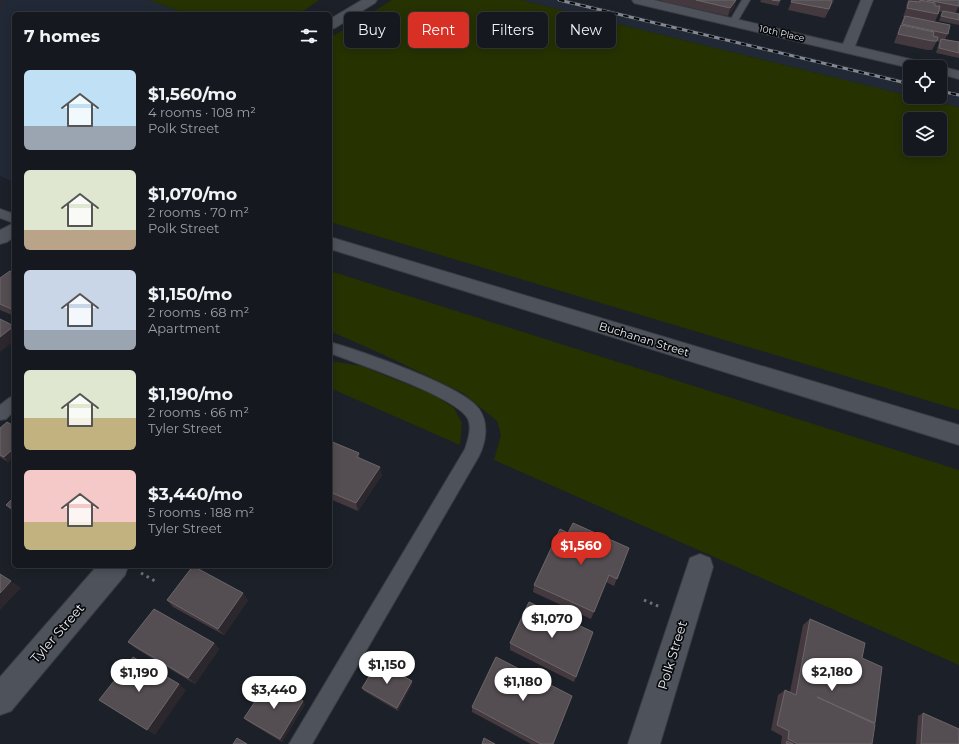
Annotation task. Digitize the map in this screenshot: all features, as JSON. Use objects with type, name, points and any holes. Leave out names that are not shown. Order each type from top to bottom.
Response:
[{"type":"street","points":[[332,24],[371,0]]},
{"type":"street","name":"10th Place","points":[[638,0],[903,61]]},
{"type":"street","points":[[848,48],[867,0]]},
{"type":"street","points":[[947,71],[959,74]]},
{"type":"street","name":"Buchanan Street","points":[[332,244],[959,435]]},
{"type":"street","name":"Polk Street","points":[[644,744],[700,567]]},
{"type":"street","name":"Tyler Street","points":[[0,700],[113,568]]},
{"type":"lane","points":[[733,22],[746,0]]},
{"type":"lane","points":[[0,213],[12,218]]},
{"type":"lane","points":[[300,744],[473,451],[478,433],[477,423],[473,413],[456,400],[431,386],[332,348]]},
{"type":"lane","points":[[0,414],[12,404]]},
{"type":"shaded area","points":[[0,0],[149,0],[182,12],[12,12],[12,181],[0,176]]},
{"type":"shaded area","points":[[521,0],[570,0],[903,79],[903,94],[616,23],[616,12],[570,12]]},
{"type":"shaded area","points":[[947,90],[959,93],[959,107],[946,104]]},
{"type":"green space","points":[[149,0],[319,0],[302,12],[182,12]]},
{"type":"green space","points":[[392,0],[521,0],[570,12],[556,12],[556,48],[616,48],[616,23],[903,94],[903,104],[946,104],[959,107],[959,410],[332,223],[332,37],[344,29],[344,48],[400,48],[400,12],[372,12]]},
{"type":"green space","points":[[332,272],[959,470],[959,665],[494,460],[501,435],[497,421],[463,393],[332,332]]},
{"type":"green space","points":[[337,362],[361,366],[434,395],[454,408],[462,423],[460,445],[332,389],[332,363]]},
{"type":"building","points":[[696,0],[736,0],[730,8]]},
{"type":"building","points":[[792,0],[832,1],[829,9],[791,2]]},
{"type":"building","points":[[920,0],[935,3],[935,6],[940,6],[938,14],[907,8],[909,1],[920,2]]},
{"type":"building","points":[[927,0],[959,0],[959,6]]},
{"type":"building","points":[[943,11],[959,14],[959,20],[941,16]]},
{"type":"building","points":[[905,16],[950,25],[948,34],[902,24]]},
{"type":"building","points":[[901,25],[934,32],[933,36],[938,37],[937,41],[898,34]]},
{"type":"building","points":[[941,39],[959,42],[959,53],[939,48]]},
{"type":"building","points":[[10,271],[12,272],[12,309],[0,304],[0,278]]},
{"type":"building","points":[[0,319],[12,325],[12,328],[0,337]]},
{"type":"building","points":[[7,422],[12,425],[12,450],[4,457],[0,455],[0,428]]},
{"type":"building","points":[[332,442],[359,453],[357,457],[380,467],[356,503],[332,493]]},
{"type":"building","points":[[12,499],[12,509],[6,505]]},
{"type":"building","points":[[573,523],[629,548],[617,579],[609,575],[594,612],[534,585],[560,529],[568,533]]},
{"type":"building","points":[[191,568],[197,568],[243,593],[218,629],[167,600]]},
{"type":"building","points":[[0,574],[11,581],[0,593]]},
{"type":"building","points":[[529,602],[593,632],[576,677],[510,643]]},
{"type":"building","points":[[154,609],[214,643],[188,678],[128,642]]},
{"type":"building","points":[[810,619],[865,643],[862,658],[882,667],[875,723],[817,697],[875,724],[872,744],[798,744],[788,739],[789,731],[777,725],[785,690],[796,695]]},
{"type":"building","points":[[133,657],[179,684],[147,730],[99,700]]},
{"type":"building","points":[[496,657],[572,696],[553,744],[541,744],[472,707]]},
{"type":"building","points":[[378,662],[412,681],[397,708],[362,688]]},
{"type":"building","points":[[269,681],[303,701],[280,739],[244,718]]},
{"type":"building","points":[[923,713],[959,729],[959,744],[921,744]]},
{"type":"building","points":[[237,738],[247,744],[233,744]]},
{"type":"building","points":[[484,738],[495,744],[482,744]]},
{"type":"building","points":[[787,741],[793,744],[786,744]]},
{"type":"railway","points":[[559,0],[903,82]]},
{"type":"railway","points":[[947,92],[959,95]]}]
